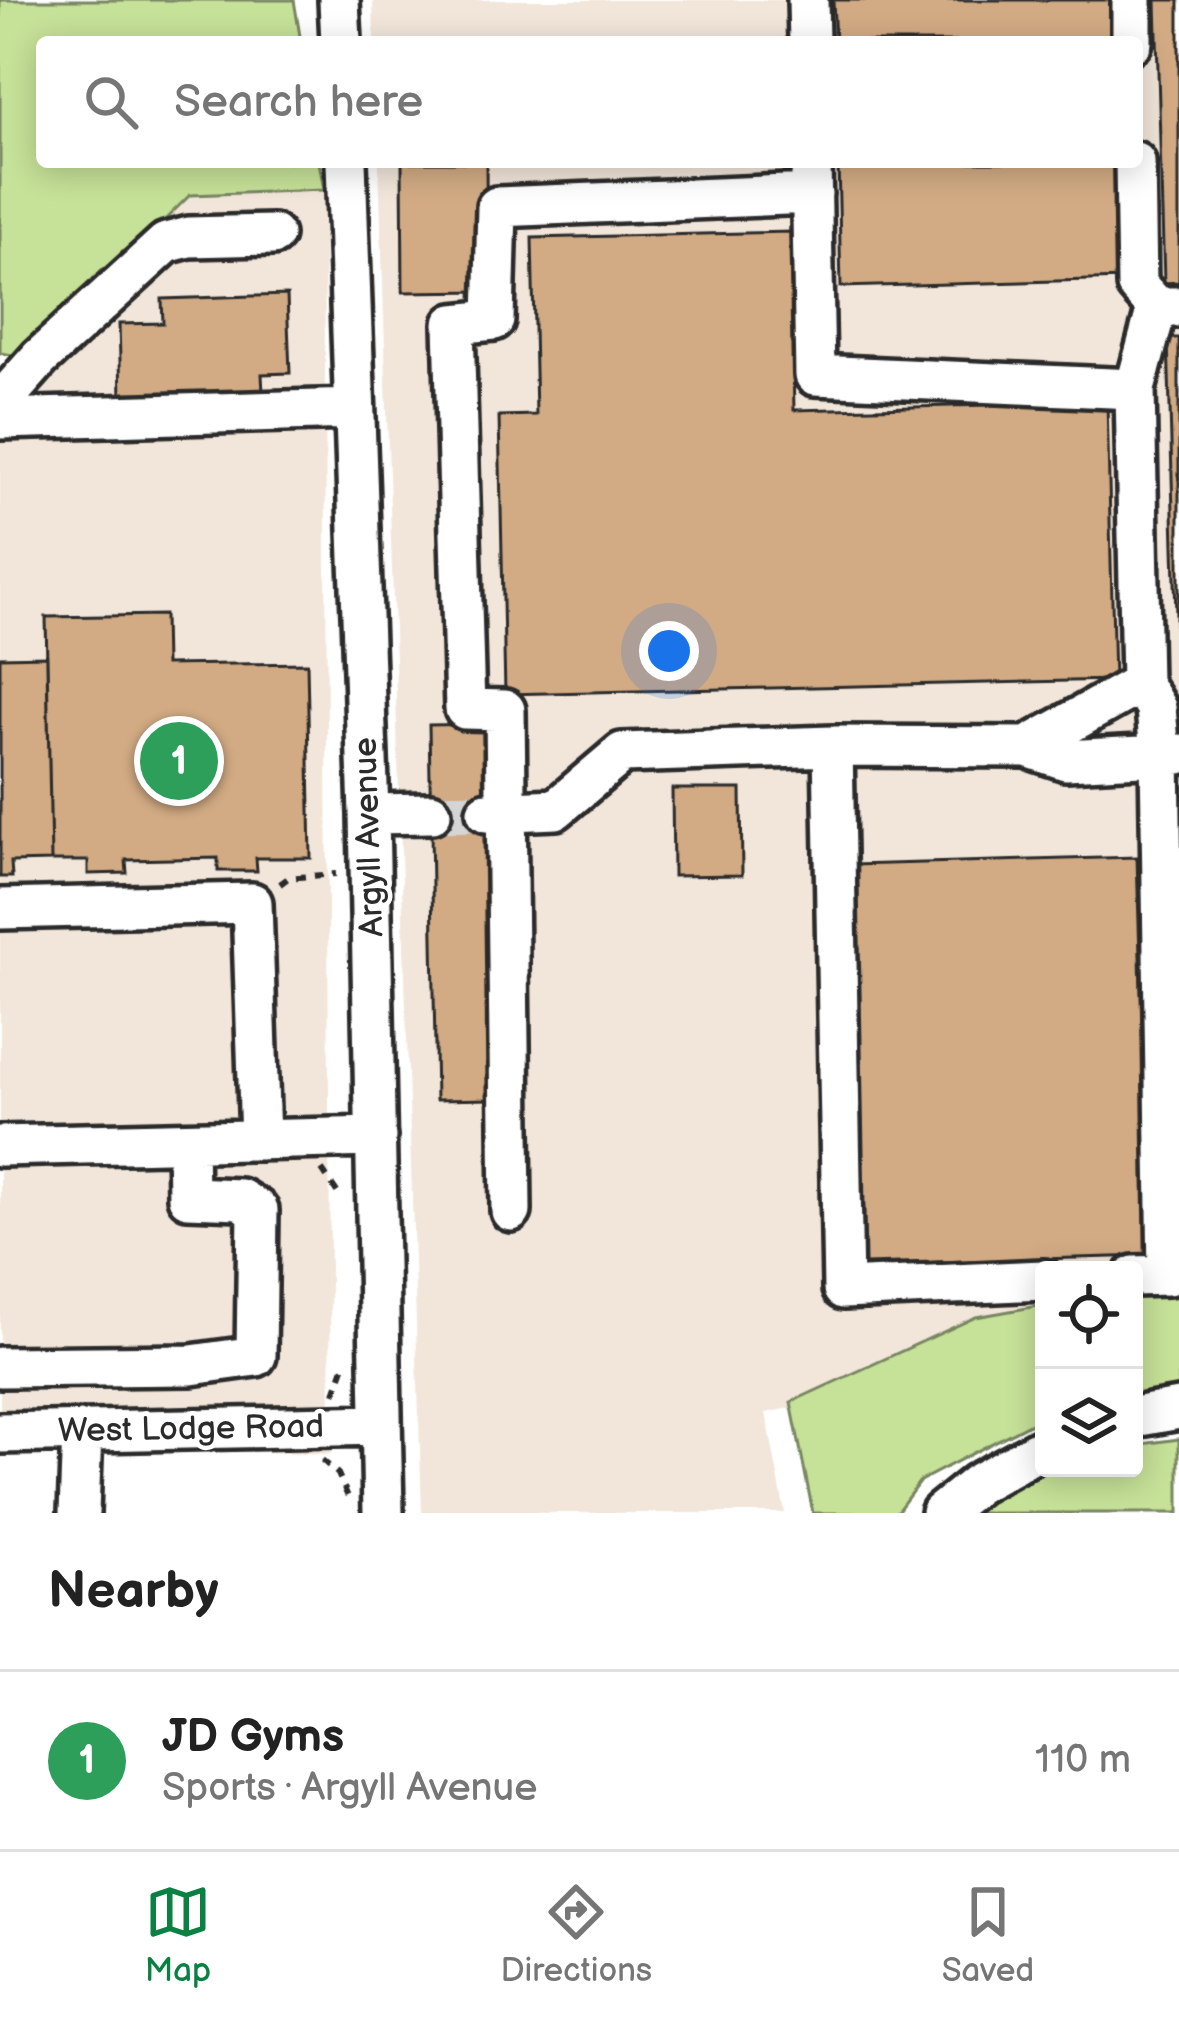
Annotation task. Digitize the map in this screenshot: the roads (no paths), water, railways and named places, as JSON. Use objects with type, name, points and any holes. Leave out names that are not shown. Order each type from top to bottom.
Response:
[{"type":"street","points":[[338,0],[340,36]]},
{"type":"street","points":[[808,0],[808,36]]},
{"type":"street","points":[[1132,0],[1132,36]]},
{"type":"street","name":"Argyll Avenue","points":[[346,168],[369,814],[383,1513]]},
{"type":"street","points":[[1135,168],[1137,285],[1168,307],[1135,389],[1141,683],[1156,708],[1169,754],[1173,1207],[1168,1275],[1143,1276]]},
{"type":"street","points":[[511,1211],[497,811],[506,710],[465,709],[454,324],[494,320],[496,207],[811,178],[815,375],[1135,389]]},
{"type":"street","points":[[0,403],[40,358],[166,243],[188,237],[273,235]]},
{"type":"street","points":[[0,419],[354,409]]},
{"type":"street","points":[[1028,747],[1141,683]]},
{"type":"street","points":[[497,811],[556,809],[622,753],[833,746],[1028,747],[1066,760],[1169,754]]},
{"type":"street","points":[[833,746],[843,1289],[1035,1280]]},
{"type":"street","points":[[369,814],[430,813]]},
{"type":"street","points":[[0,909],[252,903],[260,1140]]},
{"type":"street","points":[[0,1146],[376,1137]]},
{"type":"street","points":[[0,1367],[191,1365],[246,1361],[259,1350],[258,1210],[240,1199],[188,1197],[187,1142]]},
{"type":"street","points":[[191,1365],[192,1429]]},
{"type":"street","points":[[1143,1415],[1179,1409]]},
{"type":"street","name":"West Lodge Road","points":[[0,1433],[381,1425]]},
{"type":"street","points":[[79,1513],[82,1431]]},
{"type":"street","points":[[940,1513],[1035,1453]]},
{"type":"tunnel","points":[[431,813],[487,812]]},
{"type":"place","name":"JD Gyms","points":[[179,761]]}]
